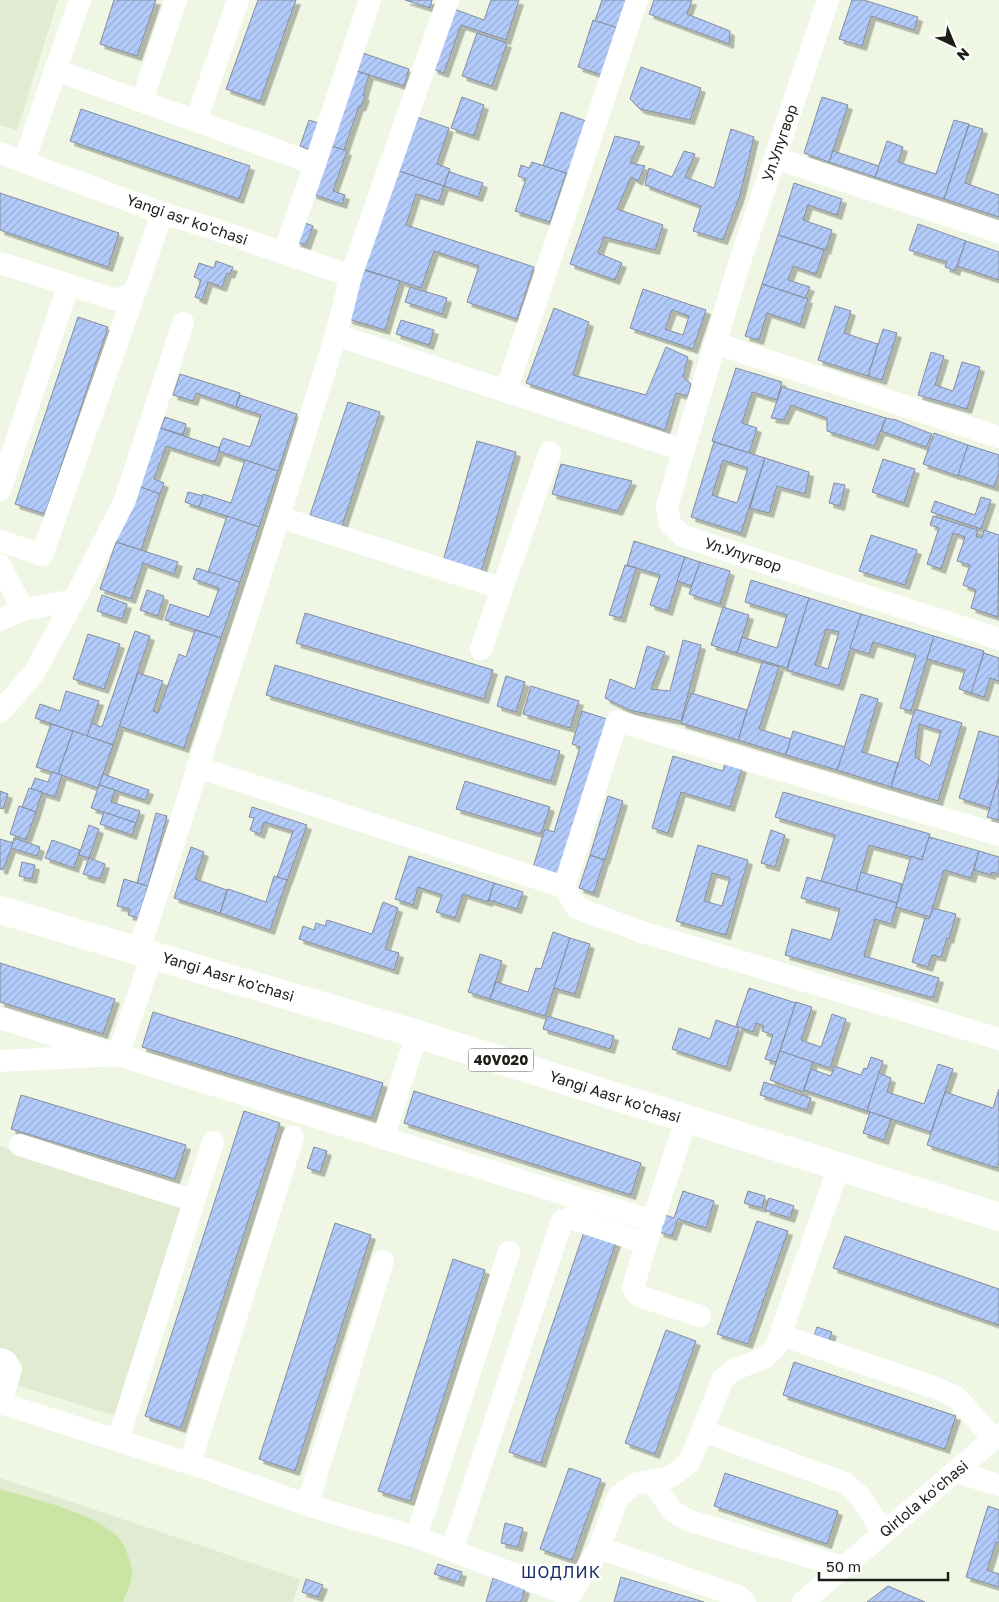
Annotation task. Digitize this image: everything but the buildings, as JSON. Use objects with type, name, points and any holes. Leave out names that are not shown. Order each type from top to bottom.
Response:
[{"type":"main road","name":"Yangi Aasr ko'chasi","points":[[0,910],[417,1034],[686,1119],[998,1214]]},
{"type":"street","points":[[24,162],[80,0]]},
{"type":"street","points":[[142,101],[176,0]]},
{"type":"street","points":[[196,121],[238,0]]},
{"type":"street","points":[[284,253],[370,0]]},
{"type":"street","points":[[118,1056],[197,767],[336,336],[351,276],[448,0]]},
{"type":"street","points":[[506,392],[637,0]]},
{"type":"street","name":"Ул.Улугвор","points":[[828,0],[737,270],[667,506],[670,524],[683,536],[999,639]]},
{"type":"street","points":[[55,70],[315,164]]},
{"type":"street","name":"Yangi asr ko'chasi","points":[[0,153],[162,213],[351,276]]},
{"type":"street","points":[[775,158],[999,232]]},
{"type":"street","points":[[0,541],[42,555],[162,213]]},
{"type":"street","points":[[0,263],[117,300],[135,292]]},
{"type":"street","points":[[0,490],[68,286]]},
{"type":"street","points":[[0,712],[34,673],[125,500],[183,323]]},
{"type":"street","points":[[336,336],[683,450]]},
{"type":"street","points":[[715,343],[999,437]]},
{"type":"street","points":[[481,649],[550,452]]},
{"type":"street","points":[[279,517],[502,588]]},
{"type":"street","points":[[0,565],[23,610]]},
{"type":"street","points":[[0,620],[23,610],[74,600]]},
{"type":"street","points":[[564,887],[617,721],[999,835]]},
{"type":"street","points":[[197,767],[564,887],[578,908],[642,932],[999,1039]]},
{"type":"street","points":[[0,1018],[653,1221]]},
{"type":"street","points":[[383,1138],[417,1034]]},
{"type":"street","points":[[0,1061],[118,1056]]},
{"type":"street","points":[[686,1119],[633,1288],[639,1296],[700,1316]]},
{"type":"street","points":[[190,1463],[293,1137]]},
{"type":"street","points":[[118,1440],[213,1142]]},
{"type":"street","points":[[20,1145],[194,1200]]},
{"type":"street","points":[[0,1359],[6,1361],[11,1369],[1,1403],[190,1463],[307,1505],[416,1537],[568,1598],[599,1548],[618,1498],[634,1484],[670,1477],[689,1464],[723,1379],[733,1370],[764,1358],[776,1347],[839,1166]]},
{"type":"street","points":[[452,1550],[562,1221],[570,1218],[646,1243]]},
{"type":"street","points":[[416,1537],[509,1252]]},
{"type":"street","points":[[307,1505],[383,1261]]},
{"type":"street","points":[[781,1335],[939,1389],[957,1398],[996,1437]]},
{"type":"street","points":[[703,1431],[845,1483],[859,1495],[884,1533]]},
{"type":"street","name":"Qirlola koʻchasi","points":[[802,1602],[996,1437]]},
{"type":"street","points":[[956,1472],[999,1485]]},
{"type":"street","points":[[651,1481],[672,1511],[687,1520],[843,1567]]},
{"type":"street","points":[[599,1548],[738,1596],[745,1602]]},
{"type":"shaded area","points":[[0,0],[58,0],[17,130],[0,125]]},
{"type":"shaded area","points":[[0,1146],[191,1207],[123,1418],[0,1380]]},
{"type":"shaded area","points":[[0,1478],[300,1579],[293,1602],[0,1602]]},
{"type":"green space","points":[[0,1489],[78,1513],[107,1528],[118,1537],[127,1553],[132,1572],[130,1584],[123,1602],[0,1602]]},
{"type":"district","name":"ШОДЛИК","points":[[561,1572]]}]
